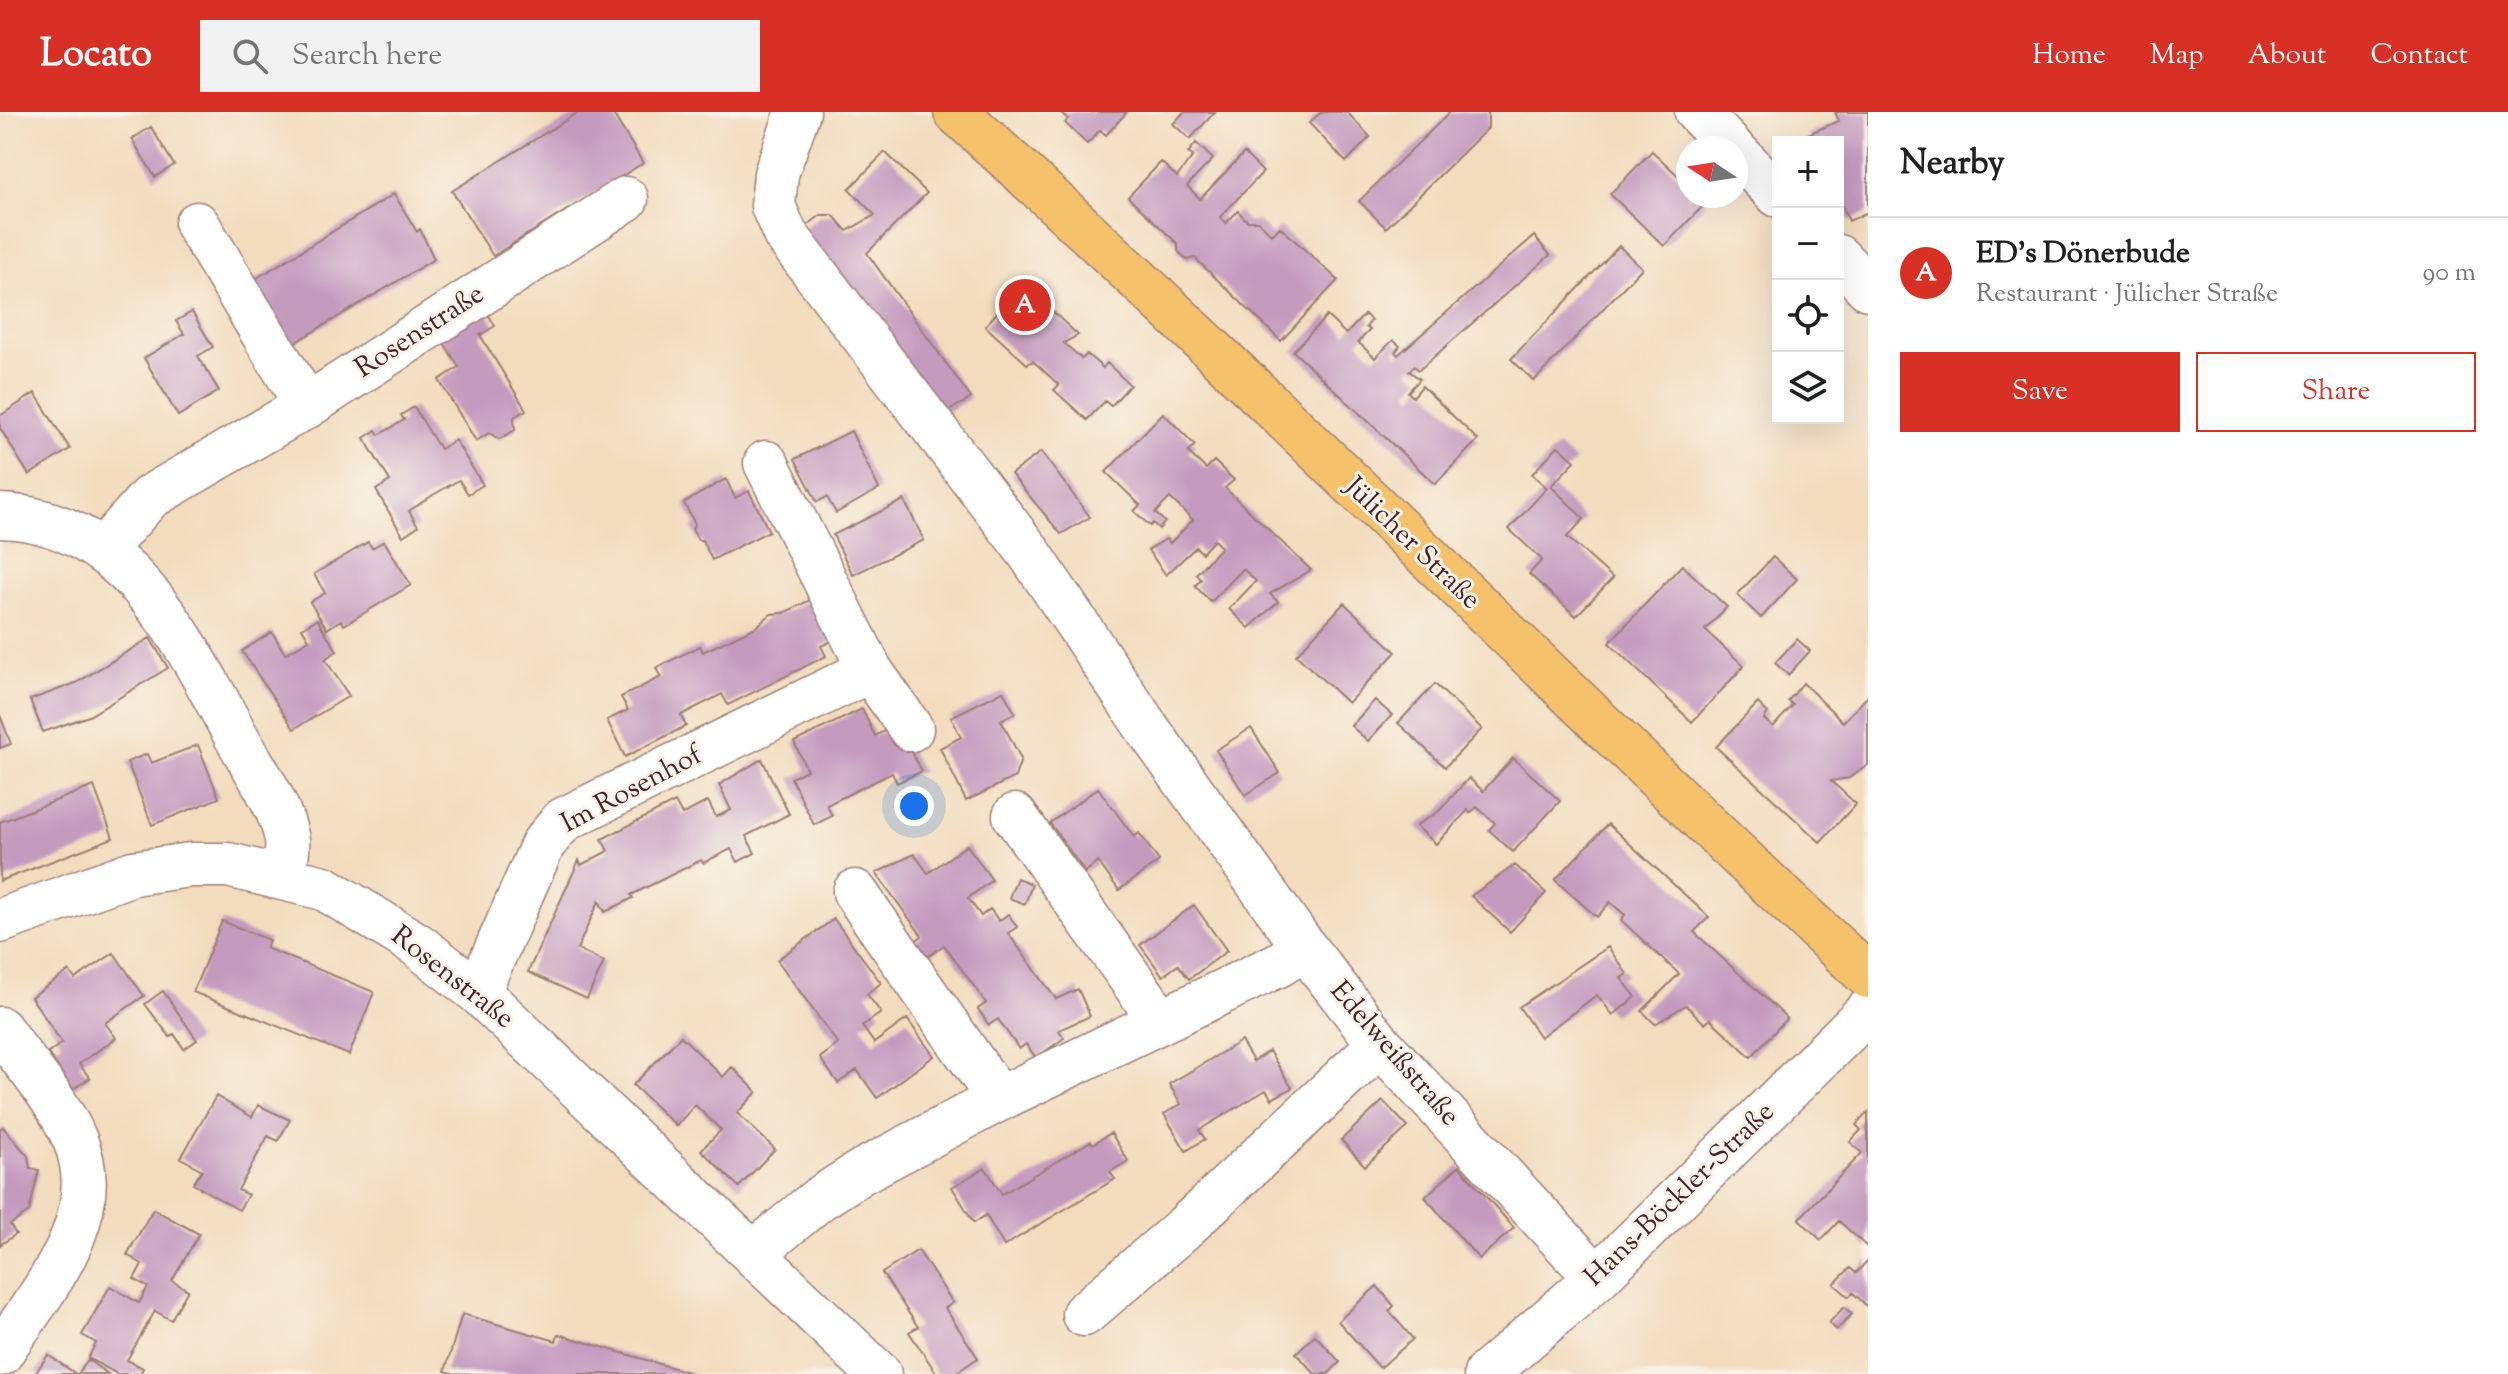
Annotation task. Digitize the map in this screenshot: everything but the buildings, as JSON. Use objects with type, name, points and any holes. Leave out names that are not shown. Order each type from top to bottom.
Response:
[{"type":"main road","name":"Jülicher Straße","points":[[956,112],[1071,216],[1735,854],[1868,976]]},
{"type":"street","name":"Edelweißstraße","points":[[798,112],[776,174],[773,206],[785,234],[1028,551],[1147,728],[1304,947],[1380,1044],[1597,1278]]},
{"type":"street","points":[[1697,112],[1720,136]]},
{"type":"street","points":[[1748,164],[1772,189]]},
{"type":"street","name":"Rosenstraße","points":[[102,551],[150,497],[307,406],[626,199]]},
{"type":"street","points":[[197,224],[307,406]]},
{"type":"street","points":[[1844,263],[1868,288]]},
{"type":"street","points":[[766,463],[870,670],[911,729]]},
{"type":"street","points":[[0,516],[57,527],[102,551],[157,602],[187,645],[273,805],[287,840],[283,876]]},
{"type":"street","name":"Im Rosenhof","points":[[478,992],[543,844],[563,820],[870,670]]},
{"type":"street","points":[[1015,816],[1161,1021]]},
{"type":"street","name":"Rosenstraße","points":[[0,921],[133,873],[190,865],[228,865],[324,888],[416,944],[478,992],[755,1252],[879,1374]]},
{"type":"street","points":[[855,892],[999,1099]]},
{"type":"street","points":[[755,1252],[819,1199],[861,1172],[999,1099],[1280,964],[1304,947]]},
{"type":"street","name":"Hans-Böckler-Straße","points":[[1486,1374],[1597,1278],[1868,1011]]},
{"type":"street","points":[[0,1029],[61,1114],[75,1140],[85,1174],[74,1237],[0,1354]]},
{"type":"street","points":[[1084,1314],[1185,1227],[1380,1044]]},
{"type":"place","name":"ED's Dönerbude","points":[[1025,305]]}]
